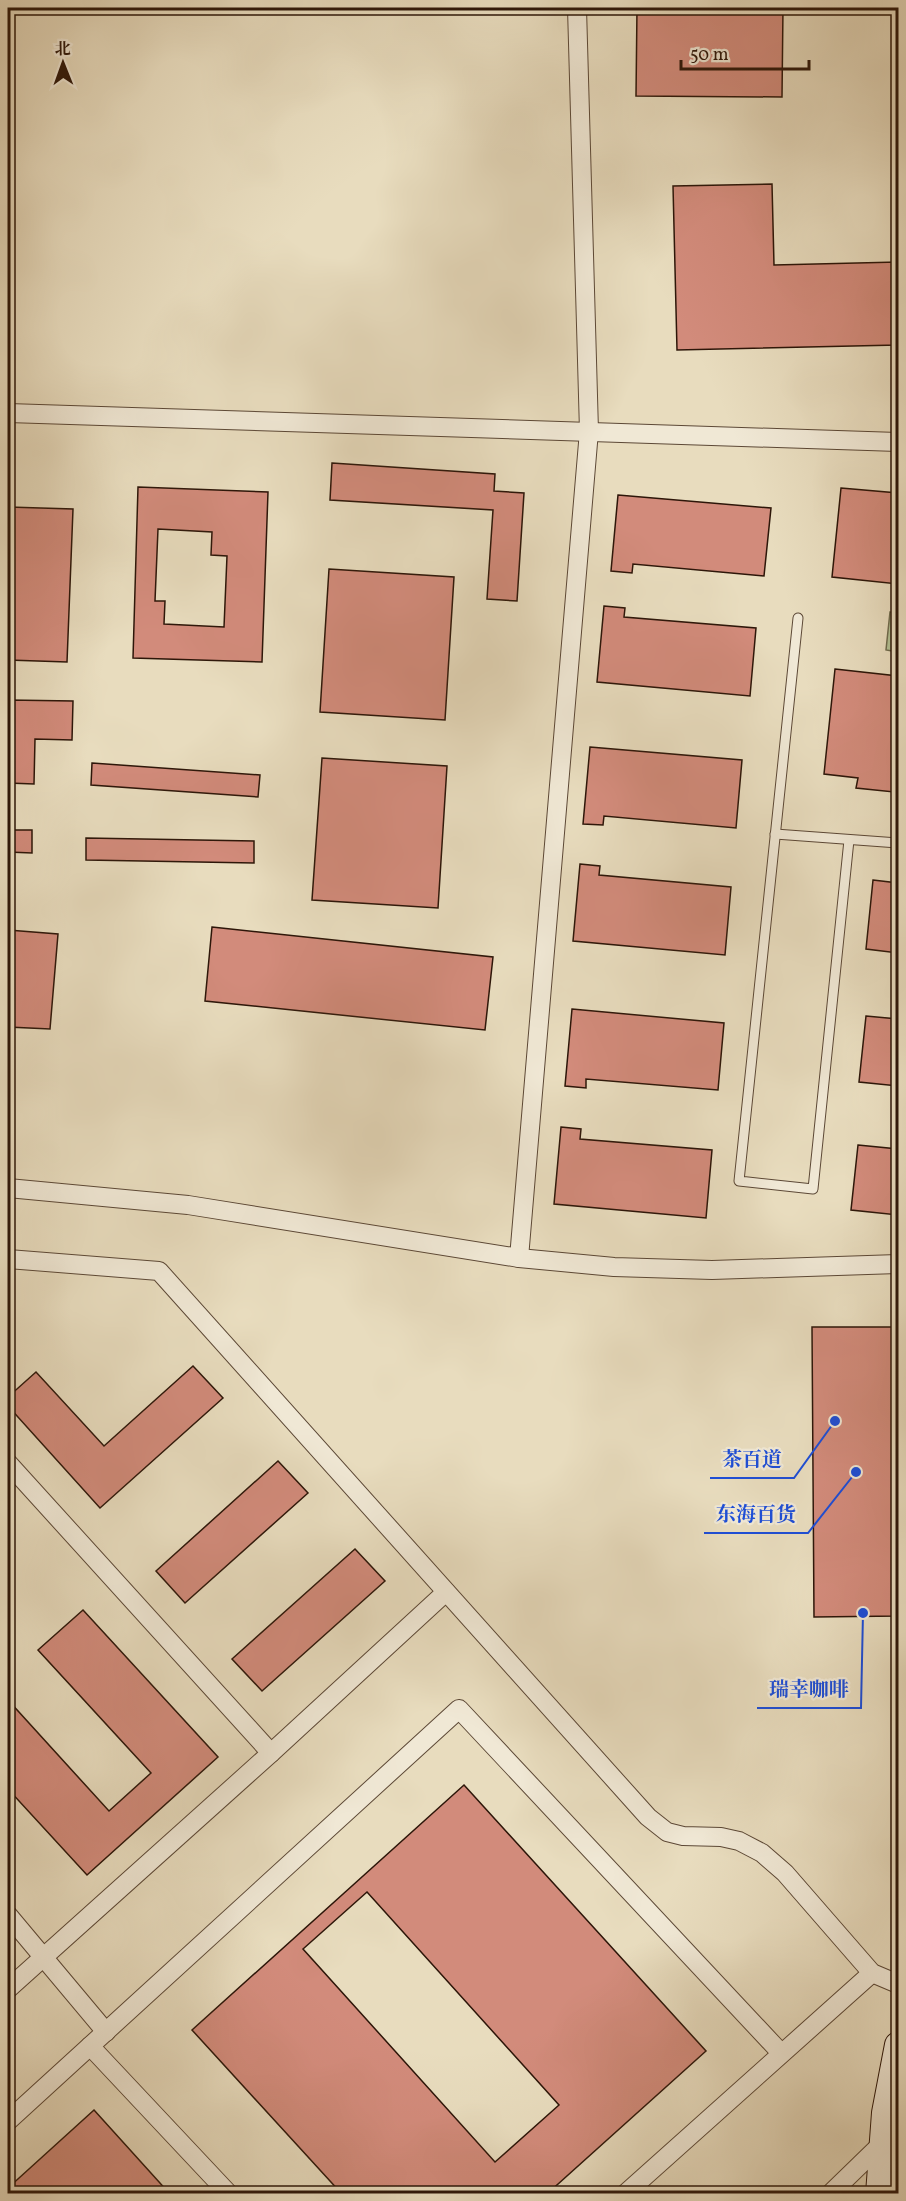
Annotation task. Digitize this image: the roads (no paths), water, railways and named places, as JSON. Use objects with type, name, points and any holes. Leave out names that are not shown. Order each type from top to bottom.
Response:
[{"type":"main road","points":[[879,2193],[890,2136],[885,2113],[898,2045]]},
{"type":"street","points":[[519,1258],[589,431],[577,8]]},
{"type":"street","points":[[8,413],[898,442]]},
{"type":"street","points":[[8,1188],[188,1205],[519,1258],[614,1267],[712,1270],[898,1264]]},
{"type":"street","points":[[8,1259],[159,1271],[648,1817],[667,1833],[683,1836],[721,1837],[739,1841],[762,1854],[785,1873],[872,1973],[898,1984]]},
{"type":"street","points":[[8,1463],[271,1753]]},
{"type":"street","points":[[8,1989],[446,1592]]},
{"type":"street","points":[[8,2121],[459,1709],[782,2054]]},
{"type":"street","points":[[8,1915],[106,2031]]},
{"type":"street","points":[[625,2193],[872,1973]]},
{"type":"street","points":[[90,2046],[229,2193]]},
{"type":"street","points":[[830,2193],[890,2136]]},
{"type":"lane","points":[[798,618],[739,1181],[813,1189],[849,840]]},
{"type":"lane","points":[[775,834],[898,843]]},
{"type":"place","name":"茶百道","points":[[835,1421]]},
{"type":"place","name":"东海百货","points":[[856,1472]]},
{"type":"place","name":"瑞幸咖啡","points":[[863,1613]]}]
